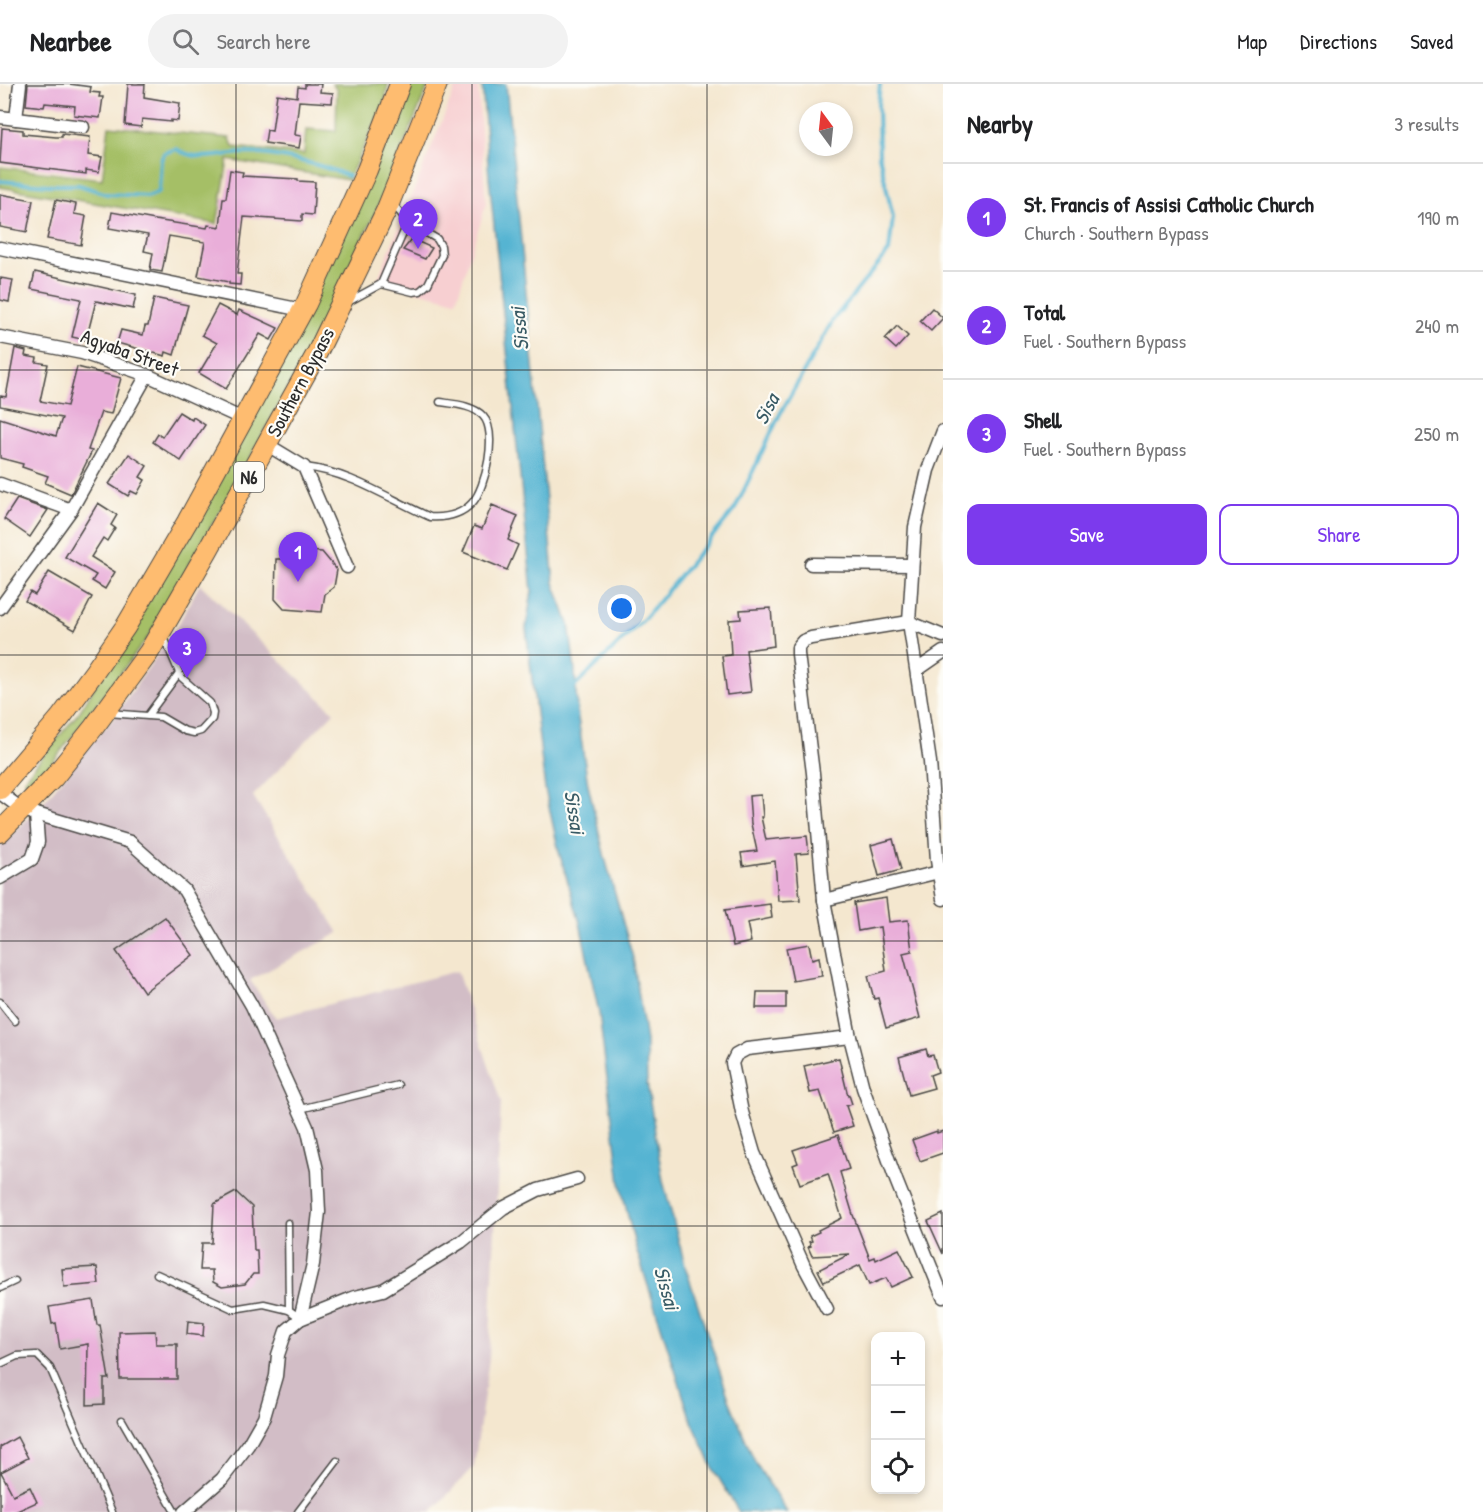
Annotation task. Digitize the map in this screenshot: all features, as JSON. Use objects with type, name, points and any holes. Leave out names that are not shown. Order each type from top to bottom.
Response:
[{"type":"highway","name":"Southern Bypass","points":[[0,791],[62,717],[126,626],[187,522],[302,310],[368,170],[400,84]]},
{"type":"highway","name":"Southern Bypass","points":[[0,832],[30,812],[54,777],[105,713],[162,630],[316,353],[390,200],[437,84]]},
{"type":"street","points":[[16,119],[20,84]]},
{"type":"street","points":[[0,117],[83,127]]},
{"type":"street","points":[[0,248],[302,310]]},
{"type":"street","name":"Agyaba Street","points":[[0,337],[82,353],[147,375],[243,419]]},
{"type":"street","points":[[0,608],[71,510],[147,375]]},
{"type":"street","points":[[943,431],[928,470],[915,527],[909,622],[930,762],[943,899]]},
{"type":"street","points":[[266,444],[304,467],[347,567]]},
{"type":"street","points":[[0,484],[71,510]]},
{"type":"street","points":[[811,564],[912,565]]},
{"type":"street","points":[[943,636],[909,622],[811,638],[798,646],[813,773],[824,900],[849,1036],[866,1099],[943,1297]]},
{"type":"street","points":[[916,670],[943,652]]},
{"type":"street","points":[[0,791],[30,812],[130,842],[184,890],[252,1006],[308,1127],[317,1170],[319,1212],[313,1263],[300,1319]]},
{"type":"street","points":[[0,878],[32,859],[38,842],[30,812]]},
{"type":"street","points":[[824,900],[940,863]]},
{"type":"street","points":[[827,1309],[804,1266],[754,1153],[742,1112],[732,1063],[736,1055],[747,1049],[849,1036]]},
{"type":"street","points":[[184,1512],[222,1479],[248,1445],[264,1417],[276,1376],[278,1355],[286,1331],[300,1319],[355,1297],[383,1290],[461,1242],[503,1208],[538,1190],[577,1179]]},
{"type":"lane","points":[[381,284],[413,292],[420,291],[428,284],[442,255],[437,238],[408,222],[390,200]]},
{"type":"lane","points":[[339,306],[381,284],[408,222]]},
{"type":"lane","points":[[304,467],[322,469],[372,488],[430,517],[440,518],[460,512],[471,505],[479,494],[490,447],[489,430],[482,414],[473,409],[440,402]]},
{"type":"lane","points":[[105,713],[161,717],[185,731],[194,733],[206,727],[212,719],[210,703],[179,673],[162,630]]},
{"type":"lane","points":[[148,715],[179,673]]},
{"type":"lane","points":[[0,1002],[15,1021]]},
{"type":"lane","points":[[300,1110],[398,1085]]},
{"type":"lane","points":[[288,1223],[289,1310]]},
{"type":"lane","points":[[157,1274],[233,1309],[264,1304],[289,1310],[300,1319]]},
{"type":"lane","points":[[0,1288],[15,1281]]},
{"type":"lane","points":[[0,1364],[16,1356],[37,1355],[50,1368],[112,1512]]},
{"type":"lane","points":[[122,1420],[175,1512]]},
{"type":"lane","points":[[298,1512],[337,1461]]},
{"type":"shaded area","points":[[457,84],[478,84],[486,205],[456,301],[377,281]]},
{"type":"shaded area","points":[[200,584],[334,712],[253,796],[339,933],[250,980],[276,1018],[457,971],[501,1102],[489,1358],[474,1467],[431,1512],[0,1512],[0,847],[40,806],[115,716],[179,623]]},
{"type":"green space","points":[[332,84],[388,84],[385,102],[348,180],[228,160],[217,224],[0,187],[0,167],[102,179],[109,126],[230,138],[233,147],[304,154],[306,129],[336,131],[337,90]]},
{"type":"green space","points":[[408,84],[429,84],[376,211],[315,338],[148,637],[32,789],[24,779],[80,711],[179,547]]},
{"type":"water","name":"Sissai","points":[[482,84],[506,84],[554,583],[569,624],[577,711],[588,785],[605,858],[633,958],[646,1041],[647,1083],[663,1181],[686,1269],[730,1402],[755,1462],[787,1512],[739,1512],[714,1470],[690,1417],[635,1245],[620,1183],[599,1013],[580,923],[559,852],[545,789],[526,628],[532,591],[489,177]]},
{"type":"building","points":[[28,84],[69,84],[91,87],[90,92],[100,93],[99,97],[103,97],[100,118],[74,115],[75,106],[45,103],[44,107],[26,105]]},
{"type":"building","points":[[128,84],[145,84],[144,97],[180,103],[178,121],[142,119],[141,127],[125,125]]},
{"type":"building","points":[[305,84],[321,84],[320,92],[333,93],[332,103],[299,101],[295,135],[301,136],[299,148],[265,143],[267,130],[272,131],[277,94],[297,97],[298,87],[305,88]]},
{"type":"building","points":[[2,128],[23,130],[23,134],[90,137],[88,155],[102,157],[99,172],[86,170],[86,174],[0,163]]},
{"type":"building","points":[[230,170],[243,172],[242,176],[315,182],[313,215],[302,214],[302,221],[244,217],[237,274],[241,274],[240,285],[198,276],[205,242],[169,236],[162,272],[150,270],[153,253],[144,251],[148,235],[109,228],[112,212],[207,228],[208,225],[220,227],[223,198],[226,198]]},
{"type":"building","points":[[0,194],[33,200],[27,232],[0,227]]},
{"type":"building","points":[[56,200],[76,204],[74,214],[86,216],[81,245],[47,239]]},
{"type":"building","points":[[412,239],[432,248],[425,259],[403,250]]},
{"type":"building","points":[[35,272],[136,295],[133,309],[96,301],[86,340],[72,337],[81,299],[31,289]]},
{"type":"building","points":[[0,278],[13,280],[9,302],[0,300]]},
{"type":"building","points":[[154,298],[188,305],[174,355],[166,352],[165,356],[117,343],[121,330],[143,335],[145,326],[148,326]]},
{"type":"building","points":[[218,305],[237,315],[239,310],[278,328],[271,340],[260,334],[226,389],[199,373],[217,343],[202,335]]},
{"type":"building","points":[[932,308],[943,318],[931,331],[920,321]]},
{"type":"building","points":[[897,326],[908,336],[896,349],[885,339]]},
{"type":"building","points":[[15,348],[26,351],[25,356],[37,358],[36,362],[48,364],[40,401],[67,406],[77,367],[121,378],[111,414],[101,412],[88,450],[92,451],[71,494],[45,483],[48,476],[22,467],[23,464],[0,458],[0,418],[56,436],[62,418],[0,406],[0,396],[6,397]]},
{"type":"building","points":[[179,412],[205,425],[181,461],[153,442],[158,434],[162,437]]},
{"type":"building","points":[[129,454],[147,466],[140,477],[145,480],[137,494],[131,491],[128,496],[109,484]]},
{"type":"building","points":[[17,499],[48,510],[30,537],[4,519]]},
{"type":"building","points":[[98,503],[117,515],[111,525],[115,528],[107,541],[103,538],[91,557],[115,572],[105,589],[92,581],[96,575],[65,557]]},
{"type":"building","points":[[492,505],[518,516],[508,540],[518,545],[507,570],[463,552],[474,526],[482,529]]},
{"type":"building","points":[[306,551],[322,552],[337,570],[334,587],[325,594],[322,612],[284,609],[275,599],[276,559],[296,559]]},
{"type":"building","points":[[49,572],[92,597],[75,630],[25,601],[30,592],[35,595]]},
{"type":"building","points":[[771,608],[774,646],[746,650],[751,692],[727,695],[722,656],[731,655],[729,620],[741,619],[740,610]]},
{"type":"building","points":[[761,795],[763,817],[761,817],[766,840],[807,836],[809,853],[796,854],[800,900],[778,901],[775,861],[743,866],[741,853],[757,851],[751,824],[749,796]]},
{"type":"building","points":[[893,839],[901,870],[879,876],[871,845]]},
{"type":"building","points":[[886,898],[889,922],[908,920],[912,951],[903,953],[920,1018],[886,1028],[878,998],[874,999],[868,976],[886,971],[880,927],[858,931],[854,903]]},
{"type":"building","points":[[770,904],[772,918],[747,923],[751,942],[733,946],[725,910]]},
{"type":"building","points":[[165,917],[193,955],[144,992],[116,951]]},
{"type":"building","points":[[809,944],[812,959],[819,957],[822,976],[793,981],[786,948]]},
{"type":"building","points":[[757,992],[786,992],[786,1008],[756,1008]]},
{"type":"building","points":[[926,1049],[928,1056],[933,1055],[938,1072],[930,1075],[934,1088],[909,1095],[899,1057]]},
{"type":"building","points":[[839,1058],[852,1104],[846,1106],[853,1126],[834,1132],[820,1091],[810,1093],[804,1066]]},
{"type":"building","points":[[937,1131],[937,1133],[943,1131],[943,1153],[920,1161],[912,1140]]},
{"type":"building","points":[[838,1135],[849,1169],[840,1172],[870,1259],[875,1257],[876,1260],[899,1249],[913,1277],[891,1287],[886,1278],[869,1285],[860,1265],[824,1282],[818,1270],[850,1254],[812,1256],[808,1247],[811,1246],[809,1242],[812,1241],[810,1236],[842,1218],[828,1174],[800,1184],[793,1165],[798,1163],[793,1150]]},
{"type":"building","points":[[236,1192],[252,1207],[254,1250],[257,1250],[258,1274],[253,1274],[245,1284],[222,1287],[213,1282],[212,1270],[200,1270],[202,1243],[212,1243],[214,1204]]},
{"type":"building","points":[[943,1214],[943,1254],[928,1221]]},
{"type":"building","points":[[97,1267],[99,1284],[64,1287],[62,1269]]},
{"type":"building","points":[[93,1300],[97,1325],[100,1325],[109,1379],[104,1379],[104,1404],[87,1405],[88,1344],[60,1349],[56,1323],[52,1324],[49,1307]]},
{"type":"building","points":[[188,1321],[204,1323],[203,1336],[187,1334]]},
{"type":"building","points":[[155,1331],[156,1344],[177,1344],[177,1379],[120,1379],[119,1332]]},
{"type":"building","points":[[17,1437],[28,1458],[1,1472],[13,1495],[30,1487],[37,1502],[15,1512],[0,1512],[0,1447]]},
{"type":"waterway","name":"Sisa","points":[[572,689],[645,618],[735,509],[780,414],[833,320],[889,251],[893,217],[879,155],[880,84]]},
{"type":"waterway","points":[[0,181],[79,185],[107,194],[150,196],[159,191],[161,160],[164,153],[176,149],[201,157],[244,153],[283,157],[311,163],[348,176]]},
{"type":"place","name":"Total","points":[[418,249]]},
{"type":"place","name":"St. Francis of Assisi Catholic Church","points":[[298,582]]},
{"type":"place","name":"Shell","points":[[187,678]]}]
